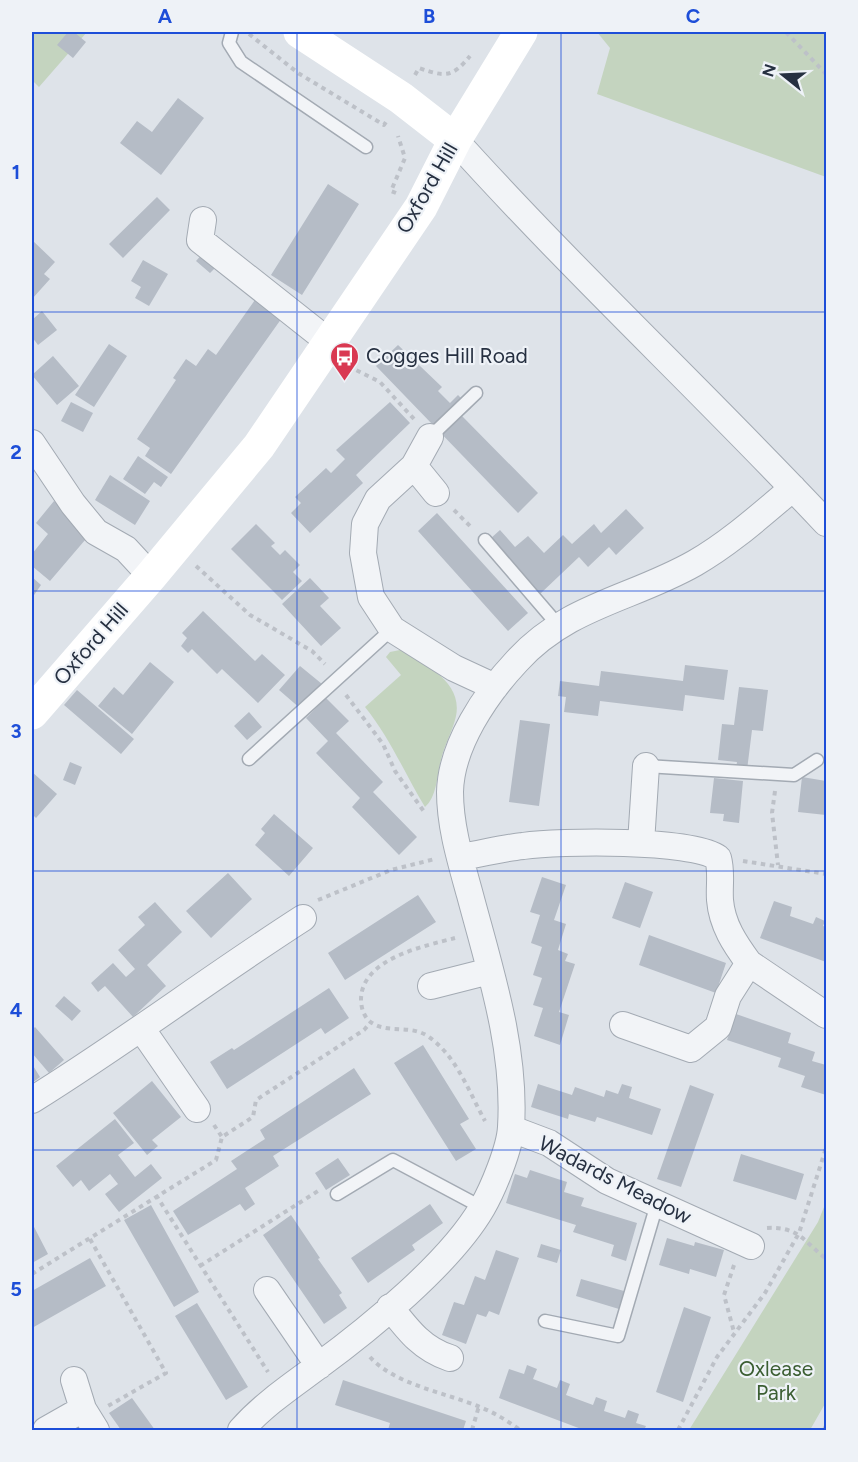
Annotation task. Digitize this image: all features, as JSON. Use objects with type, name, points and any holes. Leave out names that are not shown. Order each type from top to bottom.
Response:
[{"type":"main road","points":[[300,32],[393,112],[455,140]]},
{"type":"main road","name":"Oxford Hill","points":[[36,700],[151,576],[259,446],[420,207],[455,140],[521,32]]},
{"type":"street","points":[[455,140],[512,204],[826,523]]},
{"type":"street","points":[[203,220],[200,240],[328,342]]},
{"type":"street","points":[[430,437],[414,466],[378,499],[365,524],[363,553],[371,597],[392,629],[437,658],[495,687]]},
{"type":"street","points":[[32,443],[73,504],[96,531],[126,549],[151,576]]},
{"type":"street","points":[[414,466],[436,493]]},
{"type":"street","name":"Wadards Meadow","points":[[241,1431],[282,1393],[354,1339],[461,1238],[483,1208],[512,1129],[508,1053],[452,821],[450,789],[456,761],[471,724],[495,687],[517,660],[558,625],[582,612],[656,583],[696,562],[794,488]]},
{"type":"street","points":[[641,843],[646,766]]},
{"type":"street","points":[[460,857],[524,845],[641,843],[709,851],[718,858],[721,871],[720,901],[729,935],[749,963],[826,1015]]},
{"type":"street","points":[[32,1100],[303,918]]},
{"type":"street","points":[[623,1025],[691,1049],[718,1027],[728,996],[749,963]]},
{"type":"street","points":[[431,986],[490,971]]},
{"type":"street","points":[[141,1028],[197,1109]]},
{"type":"street","name":"Wadards Meadow","points":[[512,1129],[549,1143],[607,1181],[751,1246]]},
{"type":"street","points":[[267,1290],[319,1366]]},
{"type":"street","points":[[390,1307],[419,1342],[435,1353],[450,1358]]},
{"type":"street","points":[[46,1431],[89,1419],[74,1380]]},
{"type":"lane","points":[[232,32],[229,43],[241,62],[366,147]]},
{"type":"lane","points":[[430,437],[476,393]]},
{"type":"lane","points":[[485,540],[558,625]]},
{"type":"lane","points":[[249,759],[392,629]]},
{"type":"lane","points":[[646,766],[794,775],[817,760]]},
{"type":"lane","points":[[337,1194],[393,1160],[483,1208]]},
{"type":"lane","points":[[545,1321],[618,1336],[657,1204]]},
{"type":"path","points":[[786,32],[826,74]]},
{"type":"path","points":[[420,207],[391,191],[405,158],[393,112],[419,68],[441,75],[458,71],[475,49]]},
{"type":"path","points":[[328,342],[356,370],[380,382],[430,437]]},
{"type":"path","points":[[436,493],[485,540]]},
{"type":"path","points":[[777,775],[772,813],[778,865]]},
{"type":"path","points":[[303,918],[298,911],[352,884],[430,859],[460,857]]},
{"type":"path","points":[[718,858],[778,865],[826,874]]},
{"type":"path","points":[[480,931],[391,958],[372,973],[361,995],[361,1009],[370,1023],[388,1029],[415,1029],[429,1037],[458,1070],[485,1121],[512,1129]]},
{"type":"path","points":[[32,1274],[156,1195],[216,1160],[222,1137],[253,1117],[255,1100],[364,1030],[370,1023]]},
{"type":"path","points":[[678,1431],[717,1357],[765,1293],[799,1233],[826,1148]]},
{"type":"path","points":[[200,1266],[320,1190],[337,1194]]},
{"type":"path","points":[[156,1195],[282,1393]]},
{"type":"path","points":[[734,1332],[724,1295],[737,1258],[751,1246],[753,1238],[764,1228],[778,1227],[799,1233],[826,1260]]},
{"type":"path","points":[[89,1419],[166,1373],[90,1239]]},
{"type":"path","points":[[354,1339],[376,1364],[435,1392],[479,1406],[520,1431]]},
{"type":"path","points":[[472,1431],[479,1406]]},
{"type":"path","points":[[824,1431],[826,1426]]},
{"type":"green space","points":[[32,32],[87,32],[39,87],[32,80]]},
{"type":"green space","points":[[597,32],[826,32],[826,177],[597,94],[610,48]]},
{"type":"green space","points":[[400,650],[440,675],[454,693],[457,704],[455,722],[442,754],[434,792],[425,807],[390,744],[365,707],[401,675],[386,657],[390,652]]},
{"type":"green space","name":"Oxlease Park","points":[[826,1202],[826,1402],[810,1430],[689,1430],[818,1222]]},
{"type":"building","points":[[68,32],[74,32],[86,42],[73,58],[57,45]]},
{"type":"building","points":[[178,98],[204,118],[161,175],[120,143],[137,121],[152,132]]},
{"type":"building","points":[[328,184],[359,204],[302,295],[271,275]]},
{"type":"building","points":[[157,197],[170,210],[123,258],[109,244]]},
{"type":"building","points":[[32,240],[55,262],[44,274],[50,279],[32,299]]},
{"type":"building","points":[[205,251],[219,264],[210,273],[196,261]]},
{"type":"building","points":[[143,260],[168,274],[149,306],[135,298],[141,287],[131,281]]},
{"type":"building","points":[[257,297],[284,315],[171,474],[145,456],[150,448],[137,439],[176,380],[173,378],[186,359],[196,366],[208,349],[216,355]]},
{"type":"building","points":[[42,311],[57,330],[38,345],[32,337],[32,320]]},
{"type":"building","points":[[109,344],[127,356],[94,407],[75,395]]},
{"type":"building","points":[[398,345],[442,387],[438,391],[450,403],[458,395],[471,408],[462,416],[538,493],[518,513],[376,366]]},
{"type":"building","points":[[53,356],[79,386],[57,405],[32,375]]},
{"type":"building","points":[[71,402],[93,413],[83,432],[61,421]]},
{"type":"building","points":[[390,402],[410,423],[356,475],[363,483],[310,533],[291,513],[301,503],[295,497],[326,468],[331,473],[345,459],[336,450]]},
{"type":"building","points":[[138,456],[168,477],[161,487],[154,482],[145,494],[123,479]]},
{"type":"building","points":[[110,475],[150,501],[135,525],[95,500]]},
{"type":"building","points":[[54,501],[91,533],[50,581],[32,566],[32,554],[48,534],[36,523]]},
{"type":"building","points":[[626,509],[644,528],[616,555],[609,547],[588,567],[579,557],[540,594],[490,539],[500,530],[515,547],[528,536],[544,553],[563,535],[572,544],[594,524],[601,533]]},
{"type":"building","points":[[437,513],[528,613],[508,631],[418,531]]},
{"type":"building","points":[[256,524],[275,543],[271,546],[280,555],[285,550],[300,565],[293,572],[302,581],[282,600],[231,549]]},
{"type":"building","points":[[32,577],[41,585],[32,598]]},
{"type":"building","points":[[310,578],[329,598],[320,606],[341,628],[321,646],[282,604]]},
{"type":"building","points":[[203,611],[255,661],[262,654],[285,675],[258,703],[222,669],[217,674],[192,649],[188,653],[181,646],[187,638],[182,633]]},
{"type":"building","points":[[150,662],[174,682],[132,734],[98,706],[114,687],[123,695]]},
{"type":"building","points":[[685,665],[728,670],[724,700],[685,695],[683,711],[600,701],[598,716],[564,712],[566,697],[558,696],[560,681],[599,686],[601,671],[683,681]]},
{"type":"building","points":[[300,666],[322,684],[301,709],[279,690]]},
{"type":"building","points":[[739,687],[768,690],[763,731],[752,730],[747,770],[736,768],[737,762],[718,760],[722,724],[734,725]]},
{"type":"building","points":[[77,690],[134,739],[121,754],[64,705]]},
{"type":"building","points":[[326,698],[349,721],[336,733],[383,782],[373,792],[417,837],[399,855],[352,807],[360,798],[316,753],[328,741],[306,718]]},
{"type":"building","points":[[249,712],[262,727],[247,740],[234,726]]},
{"type":"building","points":[[520,720],[550,724],[539,806],[509,802]]},
{"type":"building","points":[[70,762],[82,767],[75,785],[63,780]]},
{"type":"building","points":[[32,772],[57,794],[36,818],[32,814]]},
{"type":"building","points":[[802,777],[826,781],[826,815],[798,812]]},
{"type":"building","points":[[714,778],[743,781],[739,823],[723,821],[724,814],[710,813]]},
{"type":"building","points":[[274,814],[313,848],[289,876],[255,845],[265,833],[261,829]]},
{"type":"building","points":[[228,873],[252,899],[211,938],[186,911]]},
{"type":"building","points":[[542,877],[566,885],[554,920],[566,924],[558,950],[568,954],[565,961],[575,964],[559,1012],[569,1015],[560,1045],[534,1036],[543,1008],[533,1005],[542,978],[533,975],[542,947],[531,943],[540,915],[530,912]]},
{"type":"building","points":[[625,882],[653,892],[640,928],[612,918]]},
{"type":"building","points":[[418,895],[436,922],[345,980],[328,953]]},
{"type":"building","points":[[774,901],[792,907],[790,916],[813,924],[816,917],[825,921],[823,926],[826,927],[826,962],[760,938]]},
{"type":"building","points":[[155,902],[182,932],[147,965],[166,986],[133,1017],[105,986],[98,992],[91,983],[113,963],[126,977],[135,969],[118,950],[145,925],[138,917]]},
{"type":"building","points":[[649,935],[726,963],[716,993],[639,965]]},
{"type":"building","points":[[329,988],[349,1018],[325,1034],[321,1028],[227,1089],[210,1062],[232,1048],[234,1050]]},
{"type":"building","points":[[64,996],[81,1011],[72,1021],[55,1006]]},
{"type":"building","points":[[736,1014],[791,1033],[788,1043],[815,1052],[812,1061],[826,1065],[826,1095],[801,1087],[805,1076],[778,1067],[781,1058],[727,1040]]},
{"type":"building","points":[[35,1027],[64,1060],[49,1073],[32,1053],[32,1030]]},
{"type":"building","points":[[423,1045],[469,1119],[460,1124],[476,1149],[456,1161],[394,1063]]},
{"type":"building","points":[[32,1064],[40,1077],[32,1083]]},
{"type":"building","points":[[354,1068],[371,1094],[273,1156],[279,1166],[245,1188],[255,1204],[245,1211],[240,1204],[188,1235],[173,1211],[237,1169],[231,1161],[265,1139],[260,1130]]},
{"type":"building","points":[[152,1081],[181,1117],[152,1140],[158,1146],[147,1155],[113,1113]]},
{"type":"building","points":[[538,1084],[572,1095],[575,1087],[604,1097],[606,1090],[618,1094],[622,1084],[632,1087],[629,1098],[661,1109],[652,1135],[597,1117],[595,1122],[569,1114],[568,1119],[531,1107]]},
{"type":"building","points":[[690,1085],[714,1094],[681,1187],[657,1179]]},
{"type":"building","points":[[115,1119],[134,1143],[118,1155],[135,1177],[151,1164],[162,1178],[119,1212],[105,1194],[118,1184],[110,1174],[89,1191],[81,1180],[73,1187],[56,1166]]},
{"type":"building","points":[[741,1154],[804,1174],[796,1200],[733,1181]]},
{"type":"building","points":[[338,1158],[350,1175],[326,1190],[315,1173]]},
{"type":"building","points":[[530,1170],[567,1182],[564,1192],[584,1198],[581,1206],[637,1223],[626,1261],[611,1256],[614,1245],[573,1232],[576,1225],[506,1203],[515,1174],[527,1178]]},
{"type":"building","points":[[430,1204],[443,1223],[412,1245],[415,1250],[368,1283],[351,1258]]},
{"type":"building","points":[[151,1205],[199,1292],[174,1307],[124,1220]]},
{"type":"building","points":[[291,1215],[342,1293],[339,1295],[347,1308],[324,1324],[263,1235]]},
{"type":"building","points":[[32,1223],[48,1254],[32,1263]]},
{"type":"building","points":[[667,1238],[694,1246],[695,1242],[724,1250],[716,1277],[690,1269],[689,1274],[659,1265]]},
{"type":"building","points":[[541,1244],[561,1250],[557,1263],[537,1257]]},
{"type":"building","points":[[496,1250],[519,1258],[499,1315],[489,1311],[486,1317],[477,1314],[466,1344],[442,1335],[454,1302],[464,1305],[475,1276],[485,1280]]},
{"type":"building","points":[[90,1258],[106,1286],[32,1328],[32,1291]]},
{"type":"building","points":[[581,1279],[624,1291],[619,1309],[576,1296]]},
{"type":"building","points":[[197,1303],[248,1387],[226,1400],[175,1316]]},
{"type":"building","points":[[684,1307],[711,1317],[683,1402],[656,1392]]},
{"type":"building","points":[[527,1365],[537,1369],[533,1379],[557,1388],[560,1380],[570,1384],[566,1395],[593,1405],[596,1397],[607,1401],[604,1411],[625,1418],[628,1410],[639,1414],[636,1423],[646,1426],[644,1430],[584,1430],[499,1398],[509,1369],[524,1374]]},
{"type":"building","points":[[343,1380],[466,1421],[463,1430],[388,1430],[390,1423],[335,1405]]},
{"type":"building","points":[[132,1398],[155,1430],[121,1430],[109,1413]]},
{"type":"place","name":"Cogges Hill Road","points":[[345,382]]}]
